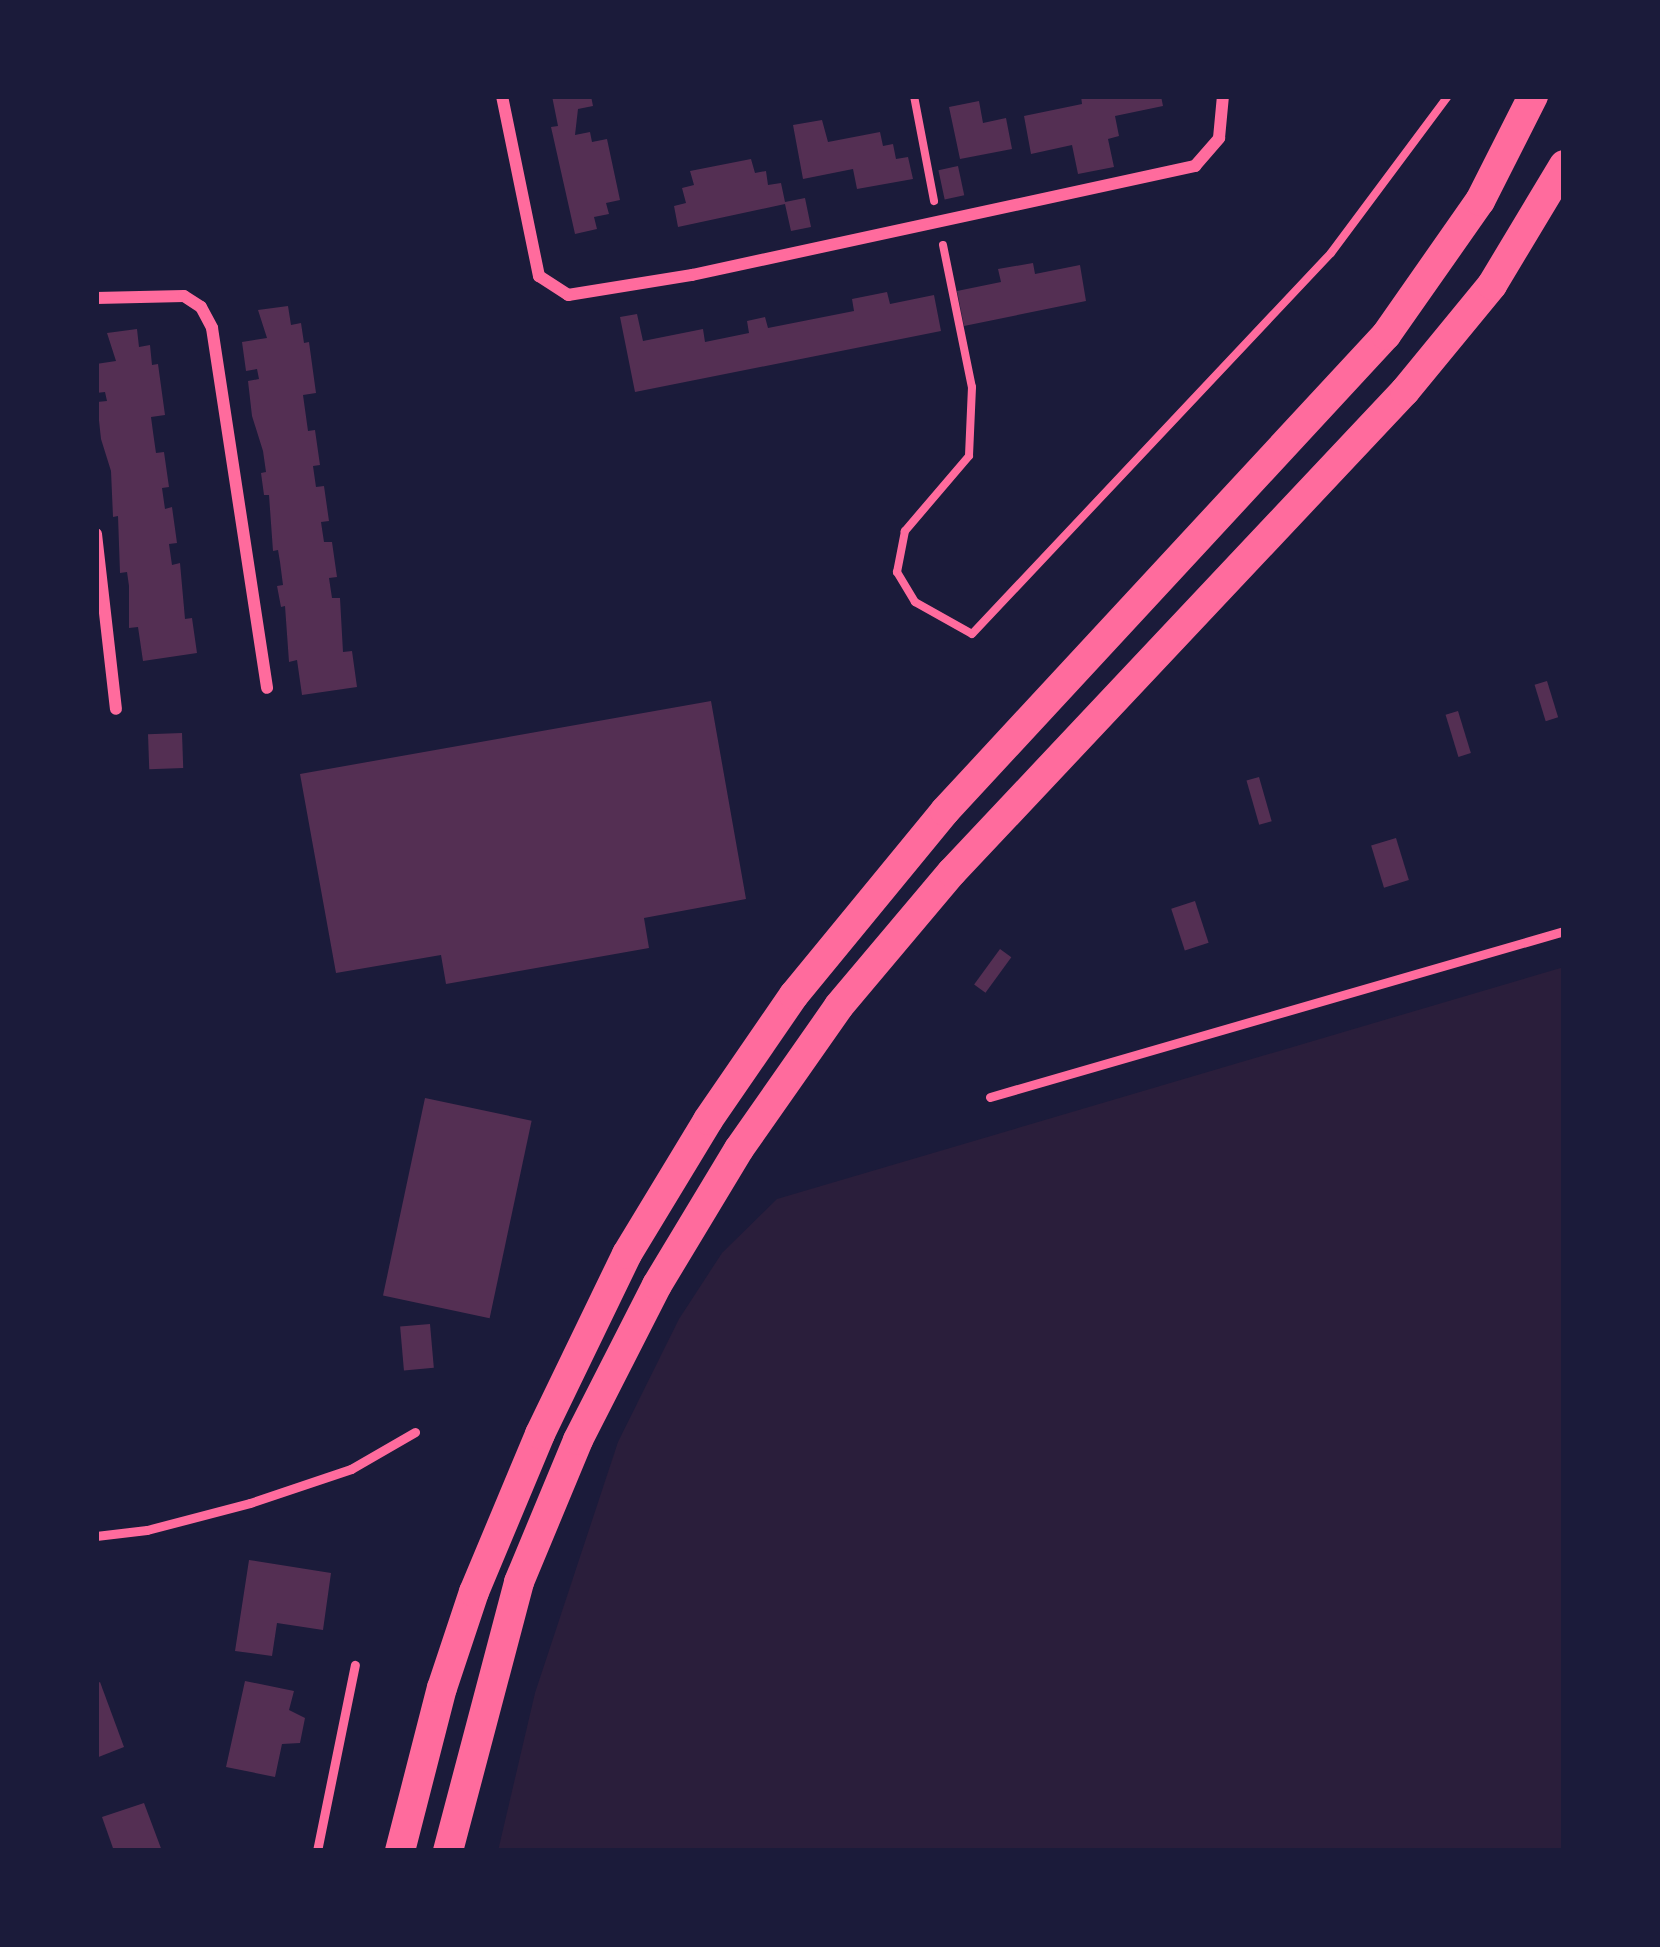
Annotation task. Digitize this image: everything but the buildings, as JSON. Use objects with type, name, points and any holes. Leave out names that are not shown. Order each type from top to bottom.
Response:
[{"type":"main road","points":[[400,1851],[448,1669],[540,1434],[628,1254],[708,1120],[794,995],[945,811],[1387,335],[1480,201],[1533,96]]},
{"type":"main road","points":[[448,1851],[476,1731],[536,1542],[578,1440],[657,1285],[739,1149],[839,1006],[952,872],[1405,392],[1492,285],[1564,165]]},
{"type":"street","points":[[502,96],[539,276],[568,295],[692,274],[1195,166],[1220,138],[1222,96]]},
{"type":"street","points":[[96,298],[184,296],[201,307],[212,328],[267,688]]},
{"type":"street","points":[[96,534],[116,709]]},
{"type":"lane","points":[[990,1097],[1564,932]]},
{"type":"lane","points":[[96,1536],[147,1530],[250,1503],[351,1469],[415,1432]]},
{"type":"lane","points":[[317,1851],[356,1665]]},
{"type":"path","points":[[914,96],[971,387],[969,456],[905,531],[897,572],[915,602],[972,634],[1331,253],[1448,96]]},
{"type":"shaded area","points":[[1564,967],[1564,1851],[498,1851],[535,1693],[618,1442],[679,1319],[722,1253],[777,1199]]}]
